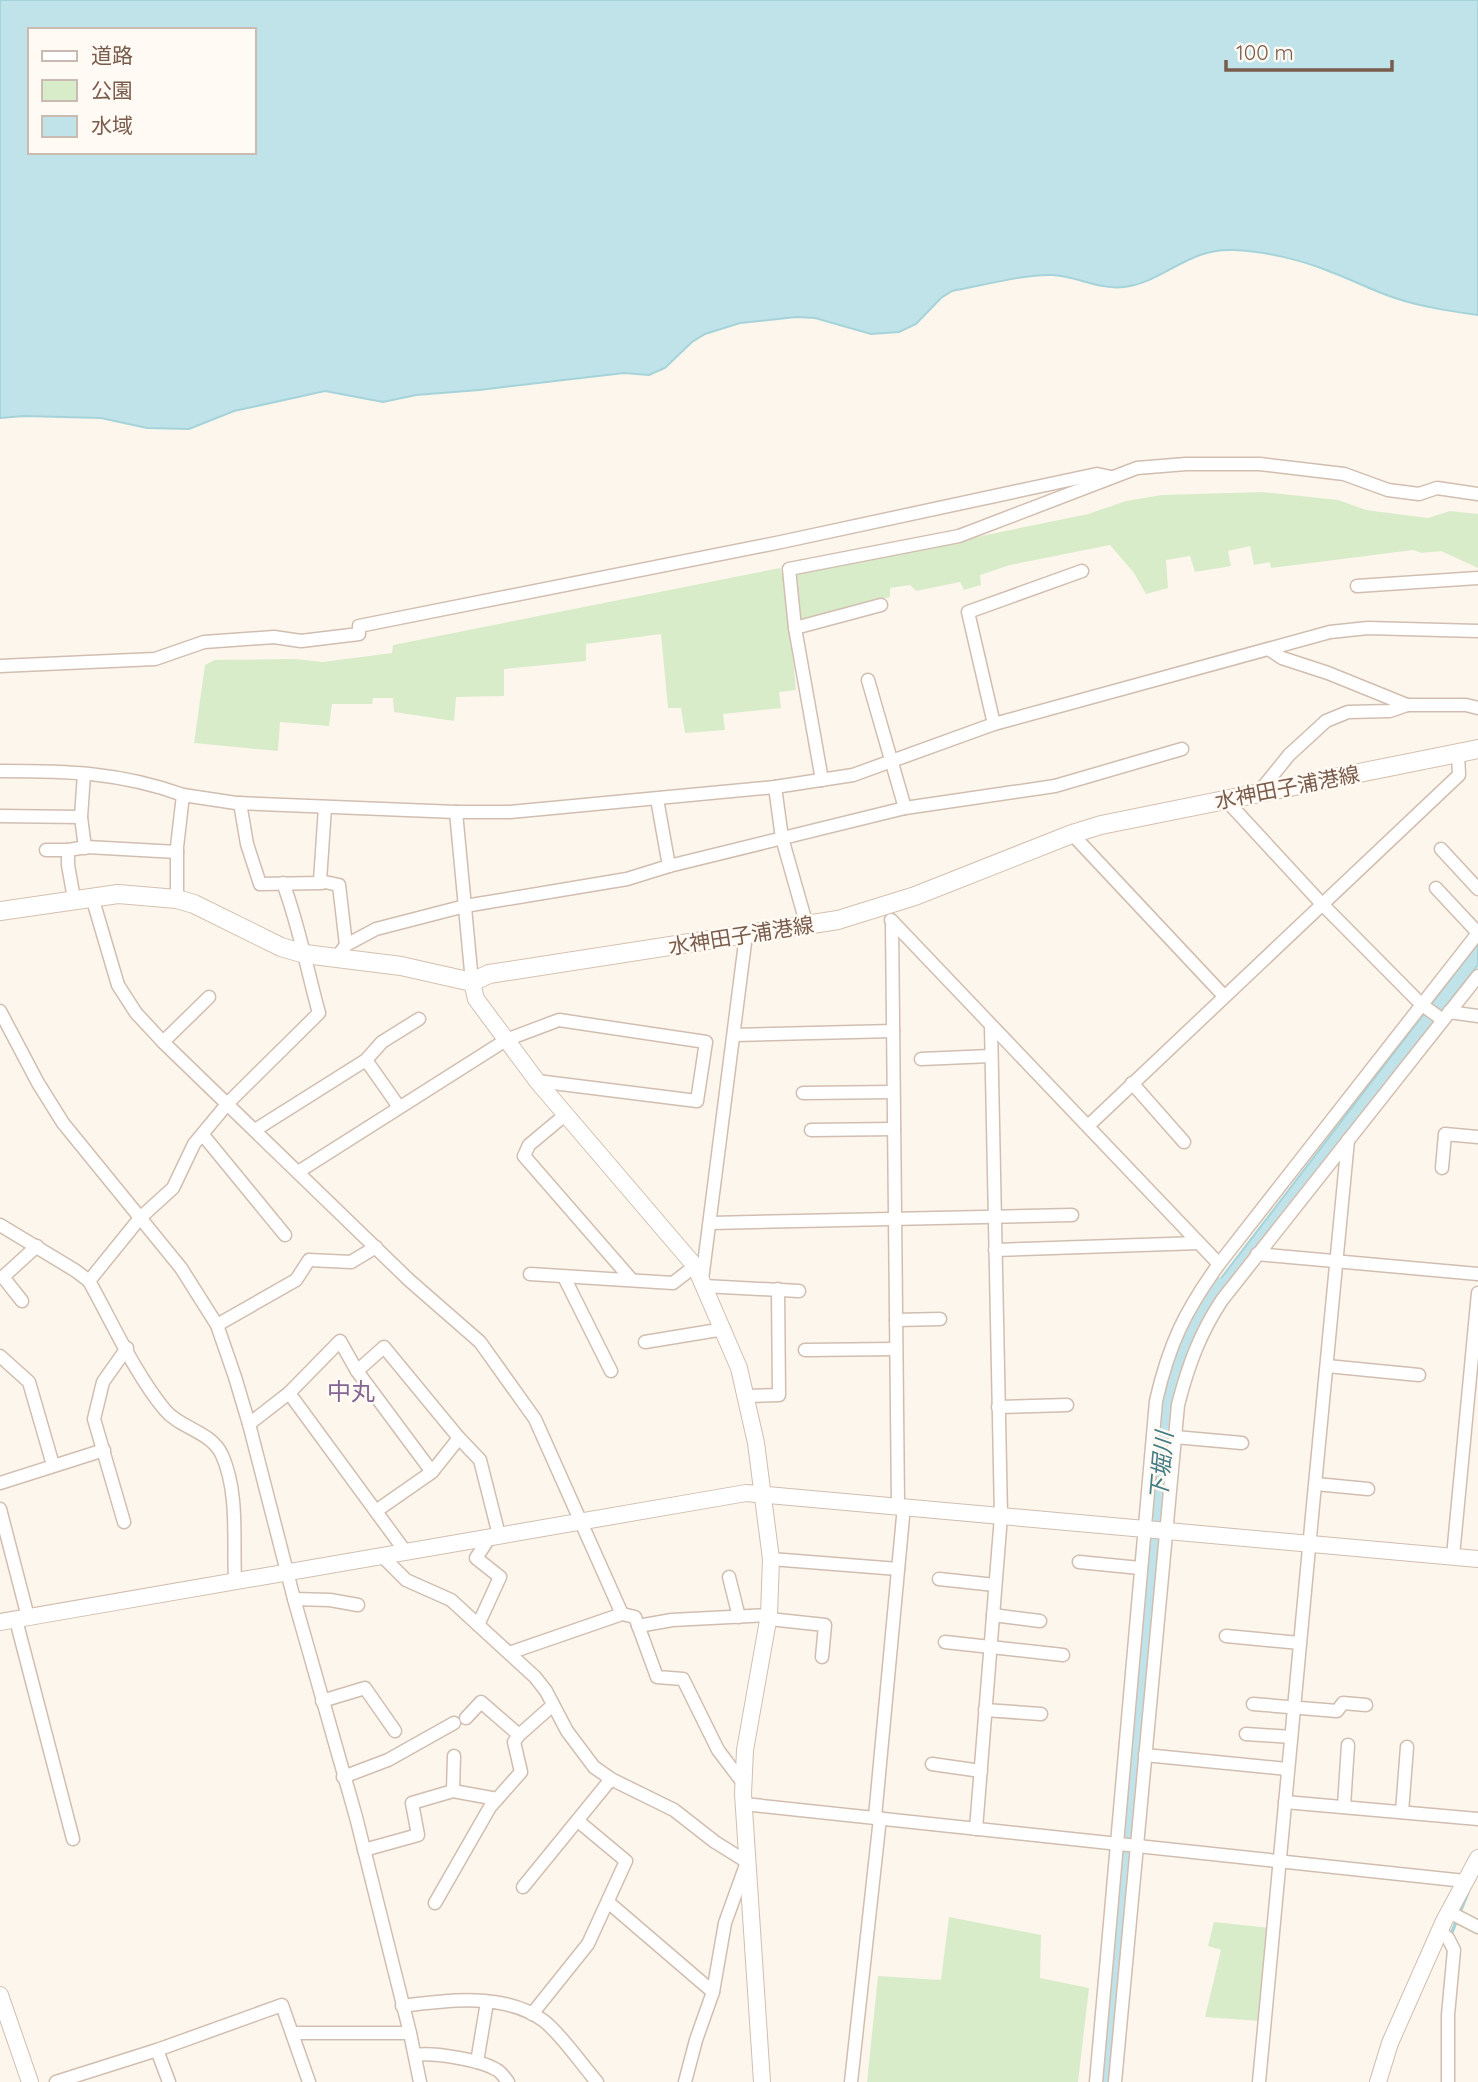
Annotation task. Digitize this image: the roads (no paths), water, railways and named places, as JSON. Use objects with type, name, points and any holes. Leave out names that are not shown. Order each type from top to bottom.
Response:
[{"type":"main road","name":"水神田子浦港線","points":[[472,982],[489,974],[838,919],[889,914],[973,874],[1101,825],[1478,749]]},
{"type":"main road","points":[[0,911],[118,894],[177,898],[281,947],[303,953],[342,951],[472,982]]},
{"type":"street","points":[[822,780],[795,628],[789,569],[959,536],[1137,468],[1186,464],[1261,464],[1344,474],[1388,490],[1419,494],[1437,488],[1478,494]]},
{"type":"street","points":[[0,666],[155,659],[204,642],[274,637],[307,641],[350,636],[359,634],[359,626],[781,542],[1097,474],[1111,477]]},
{"type":"street","points":[[994,724],[968,612],[1082,571]]},
{"type":"street","points":[[1357,586],[1478,578]]},
{"type":"street","points":[[795,628],[881,604]]},
{"type":"street","points":[[0,771],[127,778],[183,795],[240,803],[326,807],[510,812],[657,799],[775,787],[853,775],[994,724],[1330,632],[1368,628],[1478,631]]},
{"type":"street","points":[[1270,650],[1282,658],[1407,705]]},
{"type":"street","points":[[868,680],[905,808]]},
{"type":"street","points":[[1259,792],[1289,754],[1326,721],[1348,712],[1390,711],[1407,705],[1466,705],[1478,708]]},
{"type":"street","points":[[342,951],[376,929],[465,906],[626,879],[905,808],[1055,786],[1182,749]]},
{"type":"street","points":[[1088,1126],[1459,775],[1458,753]]},
{"type":"street","points":[[84,774],[81,817],[85,848]]},
{"type":"street","points":[[775,787],[782,838],[807,926]]},
{"type":"street","points":[[177,898],[177,852],[180,803],[183,795]]},
{"type":"street","points":[[657,799],[669,866]]},
{"type":"street","points":[[1225,799],[1321,903],[1421,1004],[1446,1016],[1478,1016]]},
{"type":"street","points":[[240,803],[247,844],[260,884],[339,885],[342,951]]},
{"type":"street","points":[[322,883],[320,881],[326,807]]},
{"type":"street","points":[[456,812],[472,982],[476,999],[537,1081],[700,1277],[724,1329],[747,1396],[771,1559],[769,1617],[745,1750],[743,1783],[762,2082]]},
{"type":"street","points":[[0,816],[81,817]]},
{"type":"street","points":[[1072,834],[1224,996]]},
{"type":"street","points":[[46,850],[85,848],[177,852]]},
{"type":"street","points":[[1441,849],[1478,889]]},
{"type":"street","points":[[68,850],[73,893]]},
{"type":"street","points":[[89,1281],[140,1218],[173,1188],[194,1144],[228,1103],[319,1013],[299,931],[283,883]]},
{"type":"street","points":[[1096,2082],[1143,1528],[1156,1401],[1162,1373],[1180,1324],[1219,1264],[1478,933],[1436,888]]},
{"type":"street","points":[[92,897],[118,985],[136,1013],[376,1247],[480,1342],[535,1419],[622,1614]]},
{"type":"street","points":[[889,914],[991,1026],[1219,1264]]},
{"type":"street","points":[[850,2082],[877,1817],[901,1505],[889,914]]},
{"type":"street","points":[[700,1277],[710,1223],[746,935]]},
{"type":"street","points":[[1115,2082],[1178,1405],[1196,1346],[1207,1322],[1257,1254],[1478,976]]},
{"type":"street","points":[[163,1042],[209,997]]},
{"type":"street","points":[[0,1011],[38,1083],[63,1123],[181,1268],[217,1325],[249,1424],[294,1599],[364,1850],[420,2082]]},
{"type":"street","points":[[255,1130],[366,1060],[382,1042],[419,1019]]},
{"type":"street","points":[[298,1172],[506,1040],[559,1020],[706,1042],[697,1101],[537,1081]]},
{"type":"street","points":[[976,1829],[1001,1516],[991,1026]]},
{"type":"street","points":[[734,1035],[893,1031]]},
{"type":"street","points":[[920,1059],[991,1056]]},
{"type":"street","points":[[366,1060],[399,1107]]},
{"type":"street","points":[[1132,1083],[1184,1142]]},
{"type":"street","points":[[803,1093],[893,1092]]},
{"type":"street","points":[[565,1115],[529,1145],[524,1156],[631,1279]]},
{"type":"street","points":[[811,1130],[894,1129]]},
{"type":"street","points":[[1441,1168],[1445,1134],[1478,1137]]},
{"type":"street","points":[[203,1135],[285,1235]]},
{"type":"street","points":[[1259,2082],[1348,1140]]},
{"type":"street","points":[[710,1223],[995,1219],[1072,1215]]},
{"type":"street","points":[[0,1224],[89,1281],[152,1394],[168,1413],[215,1442],[232,1483],[235,1581]]},
{"type":"street","points":[[995,1250],[1199,1243]]},
{"type":"street","points":[[22,1301],[3,1277],[37,1246]]},
{"type":"street","points":[[217,1325],[296,1280],[309,1260],[351,1262],[376,1247]]},
{"type":"street","points":[[1257,1254],[1478,1273]]},
{"type":"street","points":[[530,1274],[673,1283],[700,1277],[799,1291]]},
{"type":"street","points":[[564,1277],[611,1371]]},
{"type":"street","points":[[747,1396],[779,1395],[778,1289]]},
{"type":"street","points":[[1452,1556],[1478,1293]]},
{"type":"street","points":[[896,1320],[940,1319]]},
{"type":"street","points":[[645,1342],[724,1329]]},
{"type":"street","points":[[249,1424],[289,1393],[340,1341],[357,1370],[432,1472]]},
{"type":"street","points":[[124,1522],[94,1419],[103,1382],[127,1348]]},
{"type":"street","points":[[357,1370],[384,1348],[480,1460],[495,1536]]},
{"type":"street","points":[[805,1350],[896,1349]]},
{"type":"street","points":[[0,1356],[29,1382],[52,1465]]},
{"type":"street","points":[[1327,1366],[1419,1375]]},
{"type":"street","points":[[289,1393],[405,1551]]},
{"type":"street","points":[[999,1407],[1067,1405]]},
{"type":"street","points":[[1175,1437],[1242,1443]]},
{"type":"street","points":[[376,1511],[432,1472],[459,1438]]},
{"type":"street","points":[[0,1483],[104,1450]]},
{"type":"street","points":[[1316,1484],[1368,1489]]},
{"type":"street","points":[[15,1620],[746,1493],[1478,1559]]},
{"type":"street","points":[[0,1509],[15,1620],[73,1839]]},
{"type":"street","points":[[478,1625],[500,1577],[475,1558],[495,1536]]},
{"type":"street","points":[[381,1555],[406,1580],[451,1600],[535,1677],[546,1691],[567,1731],[594,1767],[611,1779],[674,1810],[715,1842],[747,1862]]},
{"type":"street","points":[[771,1559],[898,1569]]},
{"type":"street","points":[[1079,1562],[1140,1569]]},
{"type":"street","points":[[729,1577],[739,1617]]},
{"type":"street","points":[[939,1579],[995,1585]]},
{"type":"street","points":[[294,1599],[330,1600],[358,1605]]},
{"type":"street","points":[[509,1653],[622,1614],[635,1617],[657,1677],[683,1679],[718,1750],[743,1783]]},
{"type":"street","points":[[993,1615],[1040,1621]]},
{"type":"street","points":[[638,1626],[673,1620],[739,1617],[769,1617],[825,1625],[822,1657]]},
{"type":"street","points":[[1226,1636],[1300,1643]]},
{"type":"street","points":[[945,1642],[1063,1655]]},
{"type":"street","points":[[322,1701],[365,1688],[395,1731]]},
{"type":"street","points":[[343,1777],[388,1760],[460,1721],[481,1702],[519,1735]]},
{"type":"street","points":[[1253,1704],[1337,1711],[1343,1703],[1366,1705]]},
{"type":"street","points":[[435,1903],[490,1807],[521,1772],[514,1742],[553,1705]]},
{"type":"street","points":[[985,1710],[1041,1714]]},
{"type":"street","points":[[1246,1734],[1291,1737]]},
{"type":"street","points":[[1344,1806],[1348,1745]]},
{"type":"street","points":[[1402,1812],[1407,1746]]},
{"type":"street","points":[[1145,1755],[1287,1769]]},
{"type":"street","points":[[453,1756],[453,1791]]},
{"type":"street","points":[[932,1765],[981,1771]]},
{"type":"street","points":[[523,1887],[611,1779]]},
{"type":"street","points":[[364,1850],[418,1835],[412,1803],[453,1791],[497,1799]]},
{"type":"street","points":[[1284,1801],[1478,1819]]},
{"type":"street","points":[[744,1804],[1465,1881]]},
{"type":"street","points":[[532,2014],[588,1944],[626,1861],[578,1821]]},
{"type":"street","points":[[1378,2082],[1390,2043],[1447,1940],[1465,1881],[1477,1861]]},
{"type":"street","points":[[685,2082],[713,1992],[725,1923],[747,1862]]},
{"type":"street","points":[[608,1902],[713,1992]]},
{"type":"street","points":[[1454,1915],[1478,1927]]},
{"type":"street","points":[[1447,1940],[1448,2082]]},
{"type":"street","points":[[0,1995],[30,2082]]},
{"type":"street","points":[[402,2006],[449,2000],[507,2004],[546,2022],[597,2082]]},
{"type":"street","points":[[477,2062],[487,2002]]},
{"type":"street","points":[[56,2082],[157,2050],[282,2005],[309,2082]]},
{"type":"street","points":[[293,2033],[410,2033]]},
{"type":"street","points":[[157,2050],[169,2082]]},
{"type":"street","points":[[415,2055],[425,2053],[477,2062],[497,2070],[508,2082]]},
{"type":"water","points":[[0,0],[1478,0],[1478,315],[1405,301],[1320,268],[1283,257],[1258,252],[1217,251],[1189,260],[1152,279],[1124,287],[1106,287],[1061,276],[1041,275],[952,291],[941,298],[916,324],[899,332],[871,334],[815,318],[796,317],[740,323],[705,334],[692,342],[665,368],[649,375],[624,373],[416,395],[383,402],[325,391],[234,411],[189,429],[147,428],[101,418],[0,418]]},
{"type":"water","points":[[1478,943],[1478,965],[1207,1311],[1199,1307]]},
{"type":"waterway","name":"下堀川","points":[[1104,2082],[1167,1395],[1187,1329],[1216,1286]]},
{"type":"waterway","points":[[1450,1937],[1468,1892]]},
{"type":"district","name":"中丸","points":[[351,1391]]}]
